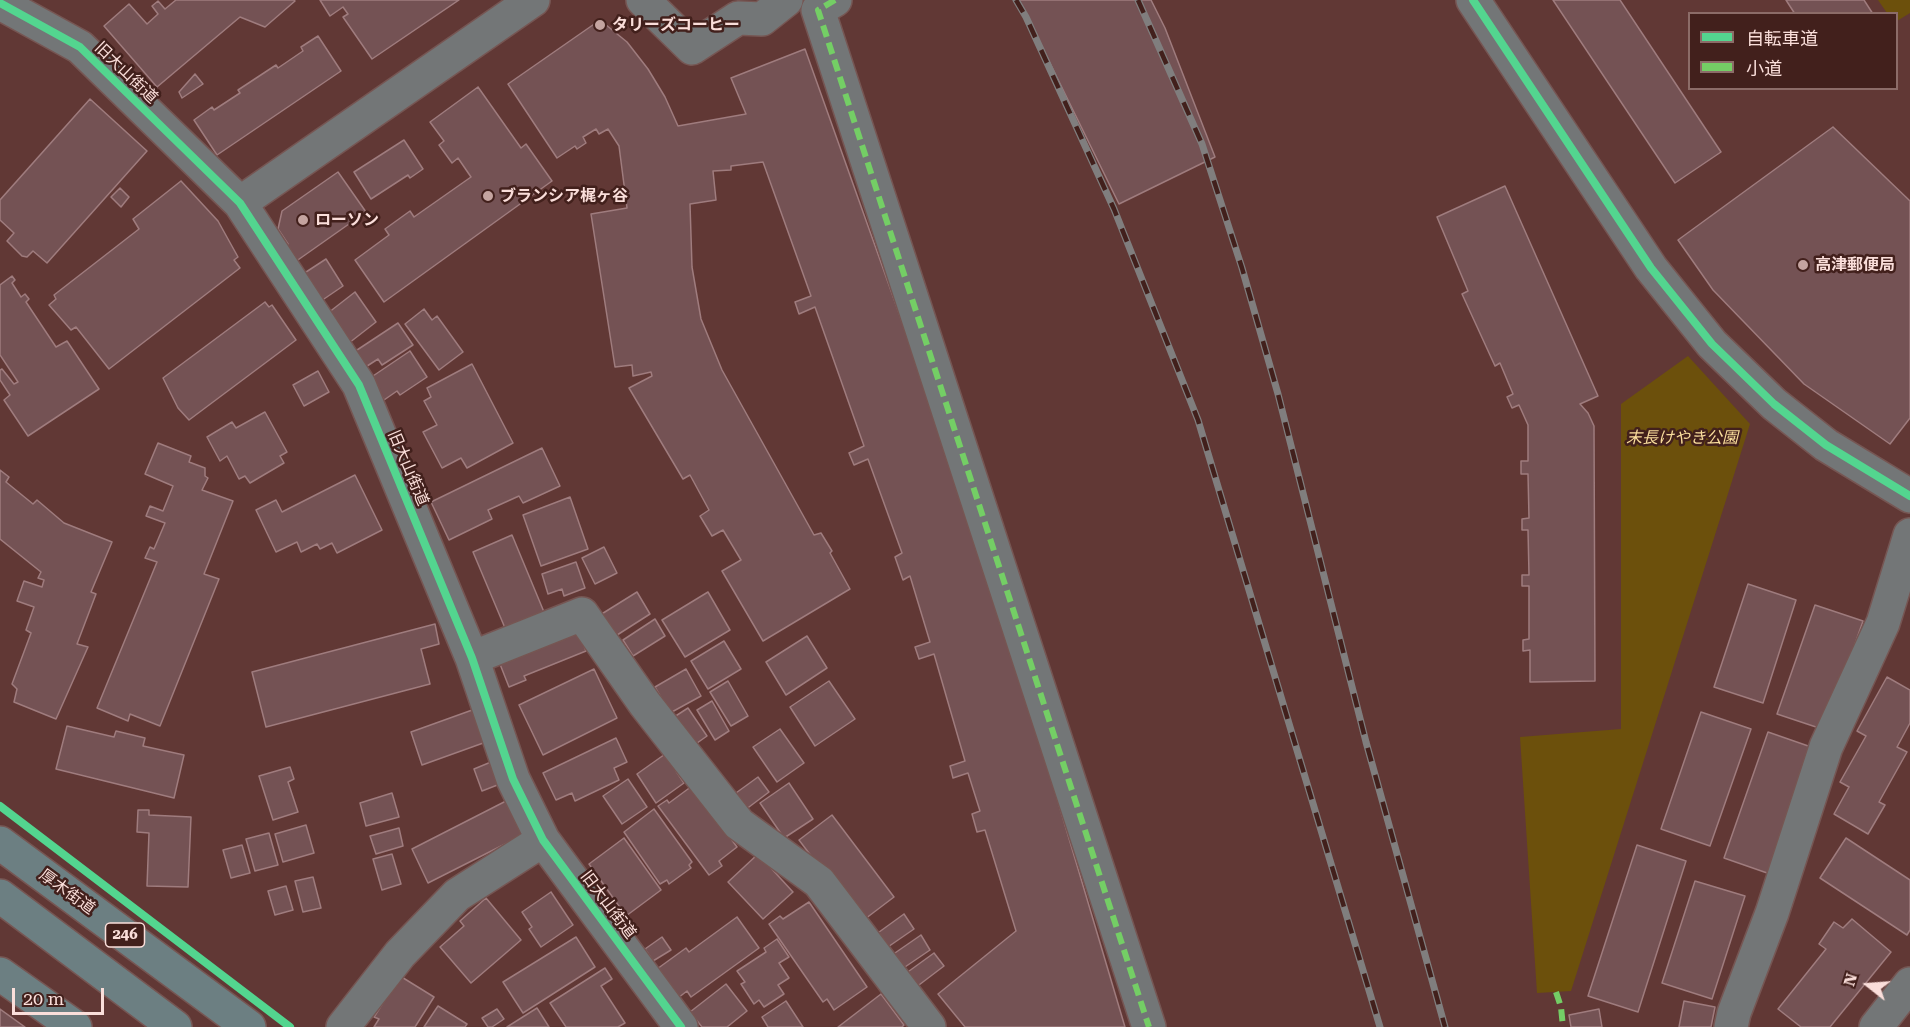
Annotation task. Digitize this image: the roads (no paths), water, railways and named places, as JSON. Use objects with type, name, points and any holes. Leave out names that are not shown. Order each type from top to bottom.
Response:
[{"type":"highway","name":"厚木街道","points":[[0,843],[249,1027]]},
{"type":"highway","name":"246","points":[[0,896],[175,1027]]},
{"type":"highway","points":[[0,974],[75,1027]]},
{"type":"street","points":[[240,203],[533,0]]},
{"type":"street","points":[[643,0],[692,48],[738,18],[762,18],[786,0]]},
{"type":"street","points":[[835,0],[818,10],[1149,1027]]},
{"type":"street","points":[[1473,0],[1651,268],[1712,344],[1774,404],[1826,445],[1910,496]]},
{"type":"street","name":"旧大山街道","points":[[0,3],[80,47],[240,203],[359,386],[472,658],[513,779],[543,840],[681,1027]]},
{"type":"street","points":[[1731,1027],[1734,1013],[1772,913],[1826,747],[1883,623],[1910,535]]},
{"type":"street","points":[[472,658],[582,614],[645,704],[739,824],[819,882],[929,1027]]},
{"type":"street","points":[[343,1027],[400,954],[457,895],[543,840]]},
{"type":"street","points":[[1876,1027],[1910,984]]},
{"type":"railway","points":[[1016,0],[1026,17],[1114,209],[1198,420],[1380,1027]]},
{"type":"railway","points":[[1138,0],[1202,144],[1242,268],[1278,394],[1366,742],[1445,1027]]},
{"type":"place","name":"タリーズコーヒー","points":[[600,25]]},
{"type":"place","name":"ブランシア梶ヶ谷","points":[[488,196]]},
{"type":"place","name":"ローソン","points":[[303,220]]},
{"type":"place","name":"高津郵便局","points":[[1803,265]]},
{"type":"park label","name":"末長けやき公園","points":[[1682,438]]}]
